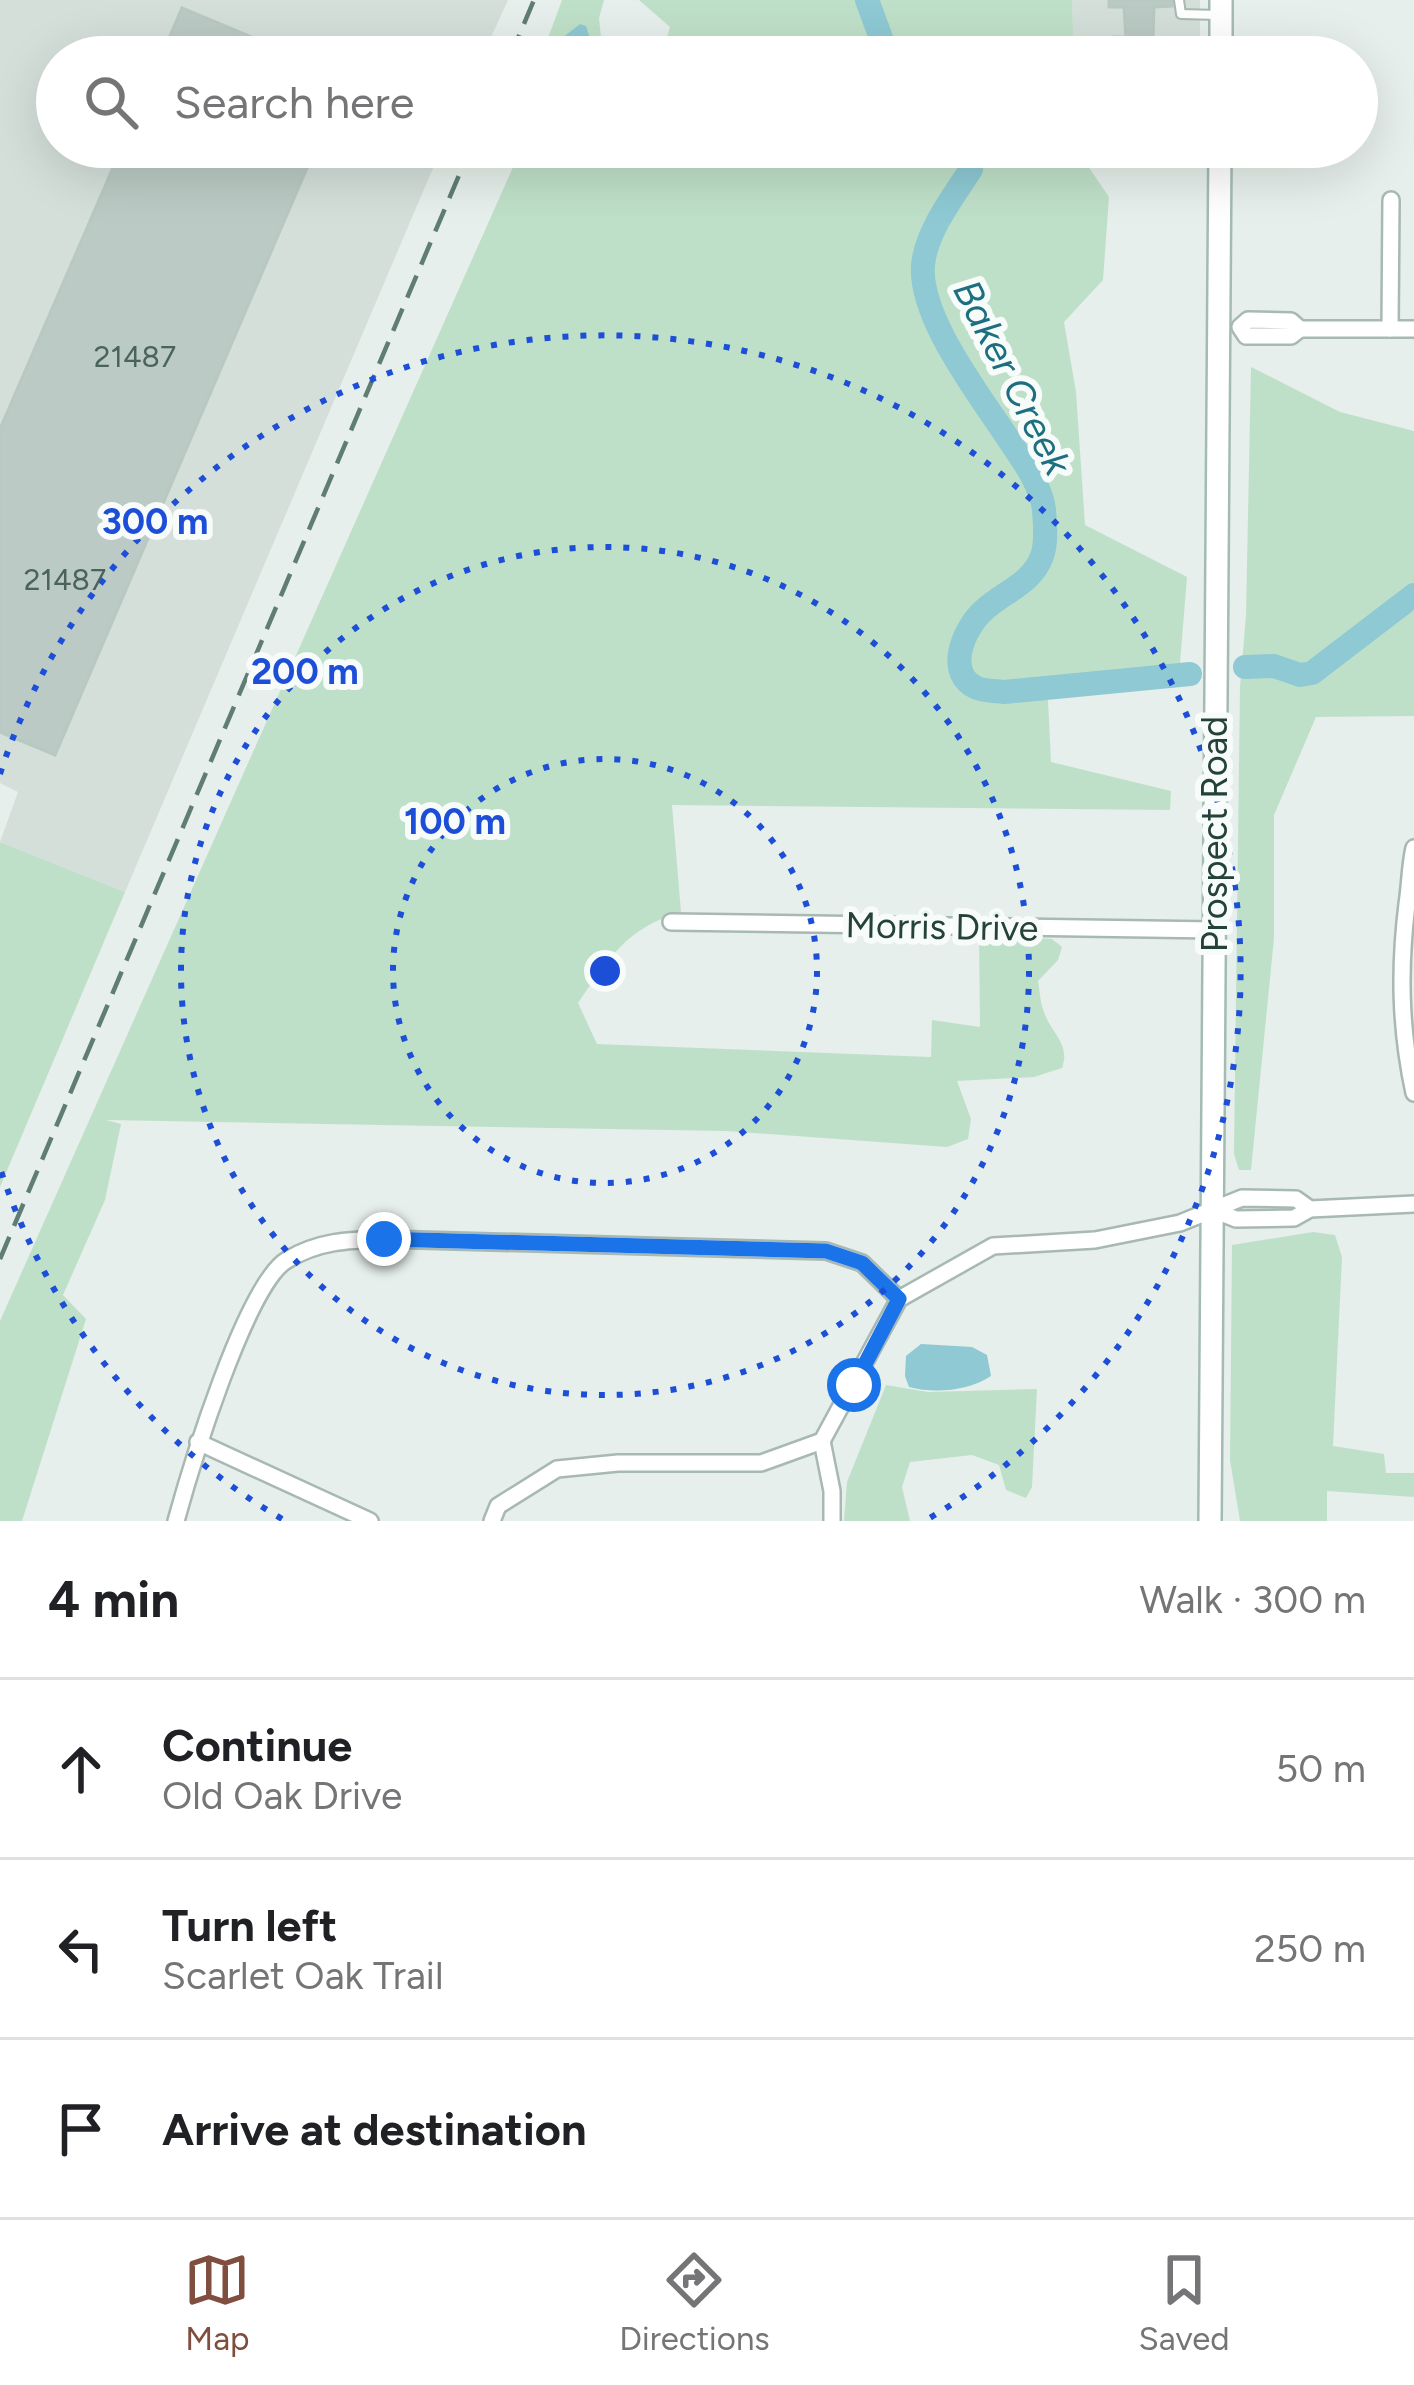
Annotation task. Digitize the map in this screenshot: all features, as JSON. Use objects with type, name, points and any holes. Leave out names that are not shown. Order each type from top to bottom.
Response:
[{"type":"street","name":"Prospect Road","points":[[1210,1521],[1214,930],[1229,327],[1221,168]]},
{"type":"street","points":[[1390,329],[1391,200]]},
{"type":"street","points":[[1229,327],[1248,320],[1291,321],[1300,329],[1414,329]]},
{"type":"street","points":[[1414,848],[1400,992],[1414,1093]]},
{"type":"street","name":"Morris Drive","points":[[670,922],[1214,930]]},
{"type":"street","points":[[832,1521],[832,1491],[822,1441],[899,1299],[993,1246],[1095,1240],[1180,1223],[1213,1210],[1236,1219],[1275,1219],[1294,1218],[1310,1209],[1414,1204]]},
{"type":"street","points":[[176,1521],[198,1442],[250,1312],[282,1262],[328,1241],[826,1251],[862,1263],[899,1299]]},
{"type":"street","points":[[493,1521],[498,1506],[557,1469],[618,1463],[760,1463],[822,1441]]},
{"type":"street","points":[[198,1442],[370,1521]]},
{"type":"lane","points":[[1179,0],[1181,14],[1221,8]]},
{"type":"shaded area","points":[[0,0],[508,0],[492,36],[36,36],[36,168],[433,168],[125,892],[0,842],[18,792],[0,783]]},
{"type":"shaded area","points":[[1072,0],[1200,0],[1200,36],[1073,36]]},
{"type":"green space","points":[[562,0],[604,0],[601,36],[549,36]]},
{"type":"green space","points":[[639,0],[1072,0],[1073,36],[667,36],[670,27]]},
{"type":"green space","points":[[513,168],[1089,168],[1109,197],[1103,280],[1064,322],[1076,392],[1085,525],[1187,577],[1180,663],[1047,680],[1051,762],[1171,791],[1170,810],[672,805],[681,912],[632,936],[578,1003],[597,1044],[931,1057],[932,1020],[980,1027],[979,935],[1052,939],[1062,947],[1058,960],[1038,981],[1047,1019],[1064,1052],[1062,1068],[1034,1077],[957,1081],[971,1119],[968,1139],[947,1147],[726,1131],[106,1120],[121,1124],[105,1200],[63,1295],[86,1319],[22,1521],[0,1521],[0,1321]]},
{"type":"green space","points":[[1251,367],[1340,412],[1414,431],[1414,716],[1316,717],[1274,815],[1274,938],[1251,1170],[1239,1170],[1234,1154],[1240,687]]},
{"type":"green space","points":[[0,842],[125,892],[0,1187]]},
{"type":"green space","points":[[1313,1232],[1335,1235],[1342,1257],[1333,1446],[1384,1454],[1386,1473],[1414,1473],[1414,1497],[1327,1491],[1327,1521],[1240,1521],[1230,1460],[1232,1245]]},
{"type":"green space","points":[[886,1385],[928,1392],[1037,1389],[1032,1487],[1026,1498],[1006,1490],[999,1465],[972,1455],[910,1462],[902,1487],[910,1521],[844,1521],[847,1482]]},
{"type":"water","points":[[580,24],[589,36],[565,36]]},
{"type":"water","points":[[921,1344],[972,1347],[987,1355],[991,1376],[951,1390],[909,1387],[906,1356]]},
{"type":"building","points":[[1109,0],[1172,0],[1172,6],[1154,7],[1153,36],[1126,36],[1124,7],[1109,7]]},
{"type":"building","points":[[182,8],[249,36],[170,36]]},
{"type":"building","points":[[113,168],[307,168],[55,755],[0,732],[0,429]]},
{"type":"waterway","name":"Baker Creek","points":[[867,0],[880,36]]},
{"type":"waterway","name":"Baker Creek","points":[[970,168],[931,234],[923,279],[928,302],[951,351],[1035,481],[1044,510],[1045,545],[1031,574],[983,611],[969,628],[960,651],[961,672],[977,688],[1004,692],[1190,674]]},
{"type":"waterway","name":"Baker Creek","points":[[1245,667],[1312,673],[1414,595]]},
{"type":"railway","points":[[519,36],[534,0]]},
{"type":"railway","points":[[0,1259],[462,168]]},
{"type":"route","points":[[384,1239],[826,1251],[862,1263],[899,1299],[854,1385]]}]
